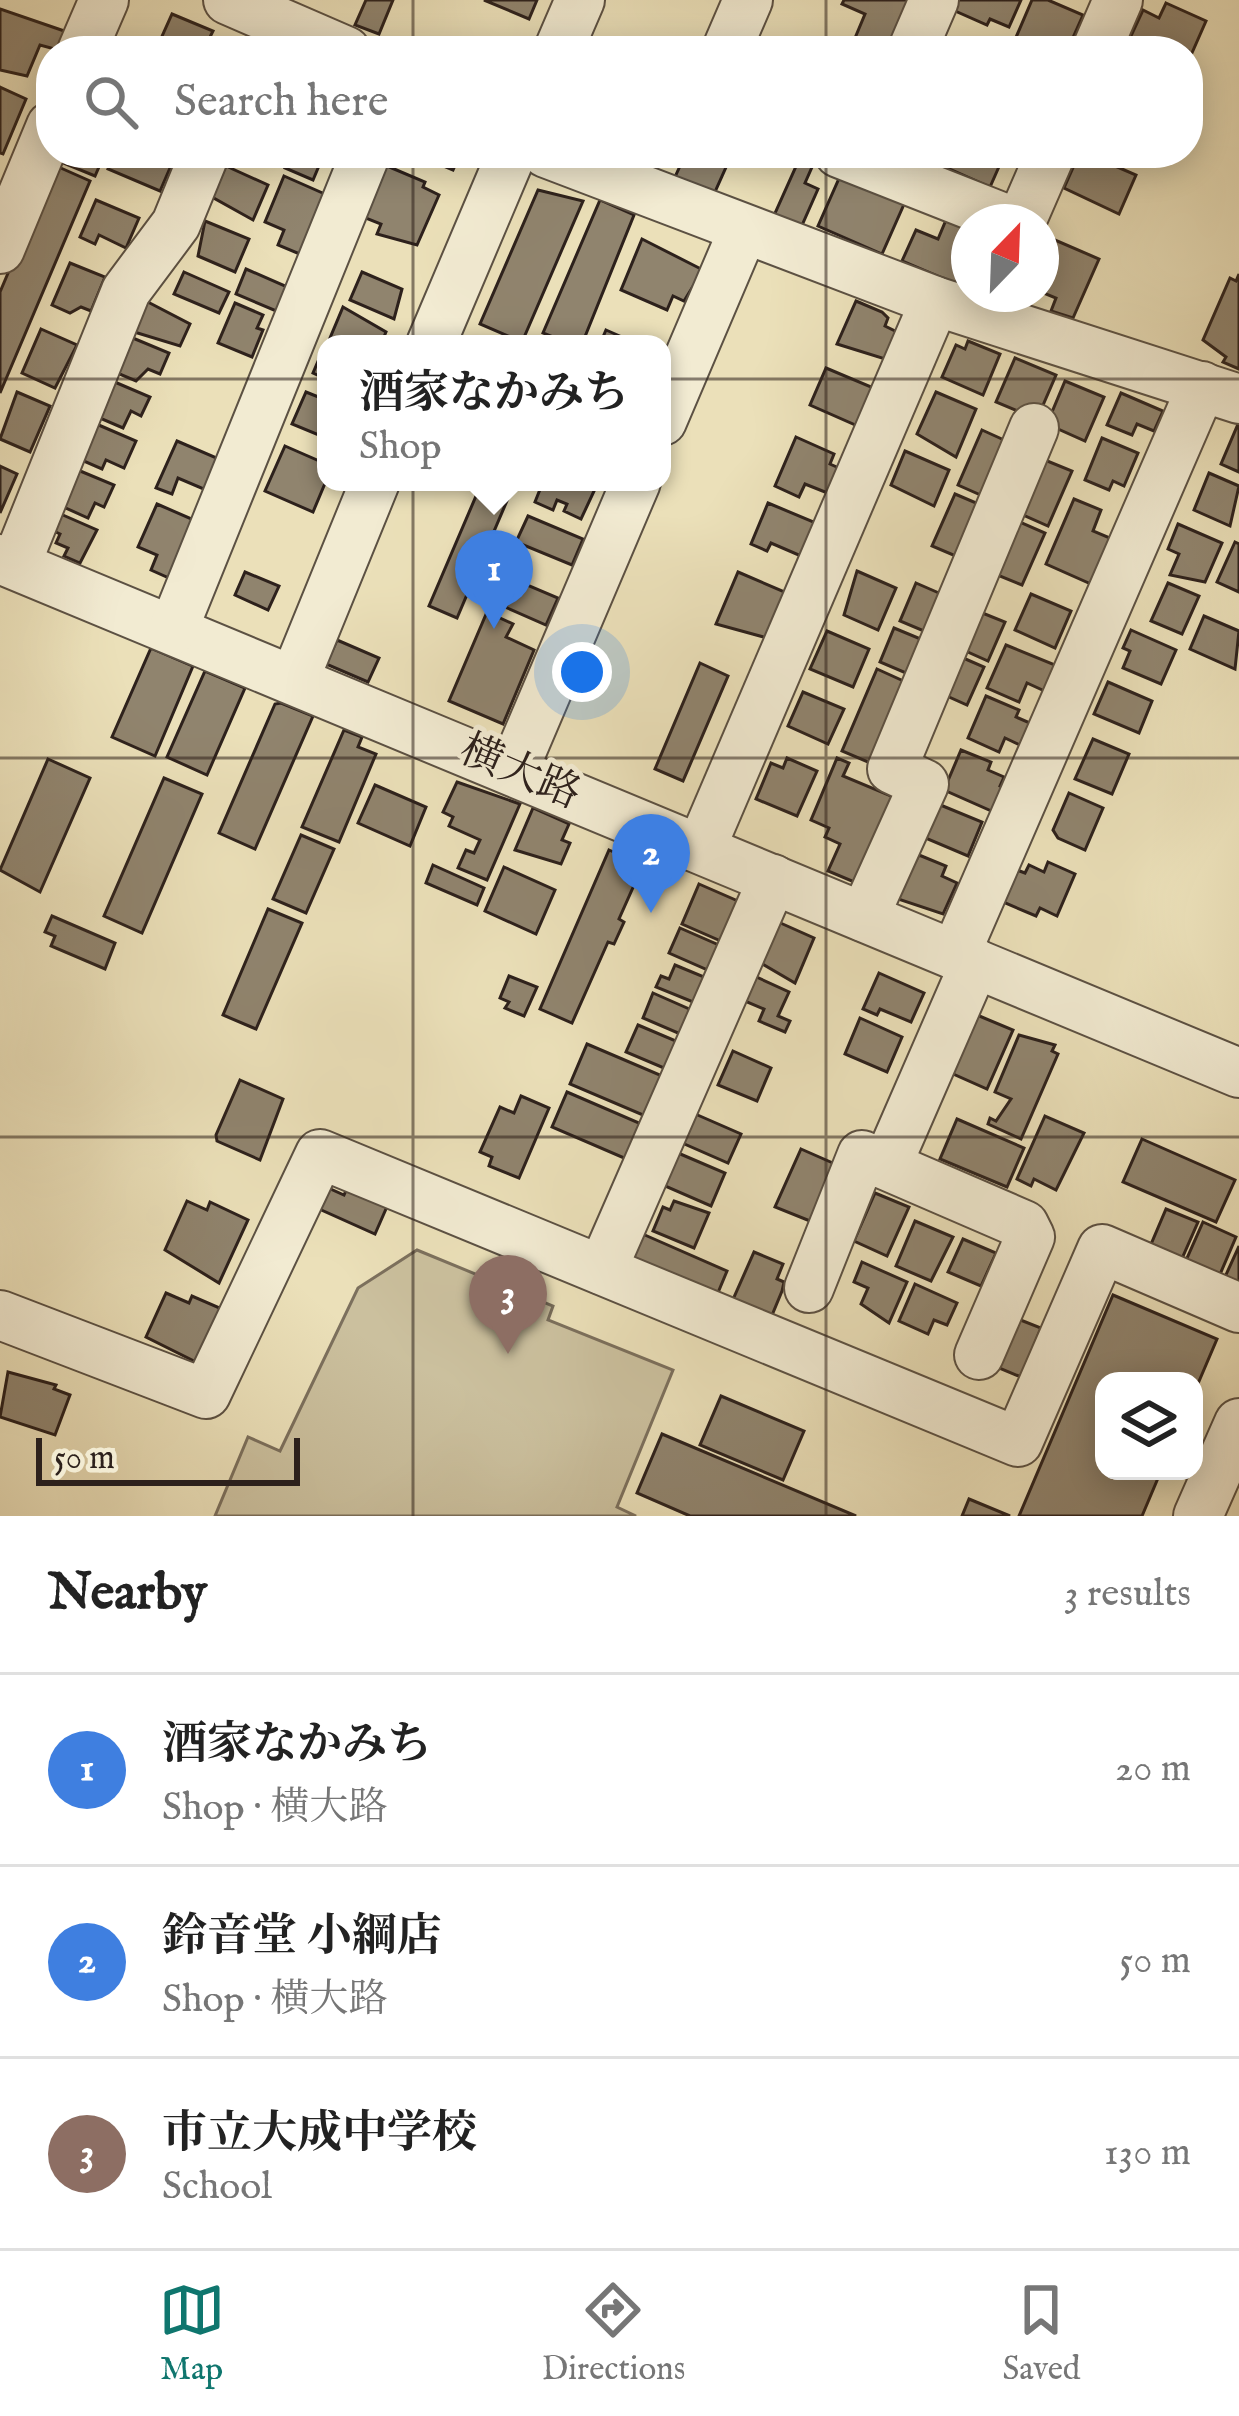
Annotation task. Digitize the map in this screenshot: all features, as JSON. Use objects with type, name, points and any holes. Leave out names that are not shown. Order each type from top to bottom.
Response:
[{"type":"street","points":[[88,36],[104,0]]},
{"type":"street","points":[[566,36],[580,0]]},
{"type":"street","points":[[732,36],[748,0]]},
{"type":"street","points":[[918,36],[934,0]]},
{"type":"street","points":[[1102,36],[1118,0]]},
{"type":"street","points":[[245,22],[294,36]]},
{"type":"street","points":[[0,249],[36,162]]},
{"type":"street","points":[[8,561],[126,291],[176,224],[199,168]]},
{"type":"street","points":[[173,630],[360,168]]},
{"type":"street","points":[[435,335],[506,168]]},
{"type":"street","points":[[584,168],[743,231],[951,299]]},
{"type":"street","points":[[885,168],[973,204]]},
{"type":"street","points":[[1026,204],[1044,168]]},
{"type":"street","points":[[671,400],[743,231]]},
{"type":"street","points":[[701,848],[963,312]]},
{"type":"street","points":[[887,1165],[965,959],[1220,393],[990,312]]},
{"type":"street","points":[[864,917],[925,784],[892,769],[1034,428]]},
{"type":"street","points":[[295,678],[371,491]]},
{"type":"street","points":[[513,771],[632,491]]},
{"type":"street","name":"横大路","points":[[8,561],[1239,1073]]},
{"type":"street","points":[[602,1270],[772,879]]},
{"type":"street","points":[[0,1316],[206,1394],[320,1154],[1018,1442],[1102,1249],[1239,1308]]},
{"type":"street","points":[[809,1288],[862,1154],[1024,1226],[1030,1237],[979,1355]]},
{"type":"street","points":[[1198,1516],[1239,1423]]},
{"type":"shaded area","points":[[417,1250],[553,1306],[548,1320],[673,1370],[617,1507],[636,1516],[215,1516],[248,1437],[280,1451],[358,1288]]},
{"type":"building","points":[[366,0],[393,0],[379,34],[355,25]]},
{"type":"building","points":[[484,0],[537,0],[529,19]]},
{"type":"building","points":[[844,0],[909,0],[893,36],[856,36],[865,14],[842,4]]},
{"type":"building","points":[[957,0],[1021,0],[1009,27],[990,19],[987,25],[953,10]]},
{"type":"building","points":[[1032,0],[1048,0],[1083,15],[1074,36],[1017,36]]},
{"type":"building","points":[[1166,3],[1206,21],[1199,36],[1131,36],[1143,10],[1159,18]]},
{"type":"building","points":[[0,9],[70,33],[36,36],[36,55],[27,76],[0,70]]},
{"type":"building","points":[[172,14],[213,31],[210,36],[162,36]]},
{"type":"building","points":[[0,87],[26,99],[3,154],[0,153]]},
{"type":"building","points":[[53,168],[90,181],[0,393],[0,292]]},
{"type":"building","points":[[75,168],[98,168],[95,176]]},
{"type":"building","points":[[108,168],[170,168],[160,191]]},
{"type":"building","points":[[225,168],[268,185],[253,220],[212,197]]},
{"type":"building","points":[[285,168],[318,168],[313,180]]},
{"type":"building","points":[[378,168],[392,168],[425,182],[423,187],[439,195],[417,245],[377,234],[381,224],[358,215]]},
{"type":"building","points":[[679,168],[726,168],[714,194],[675,177]]},
{"type":"building","points":[[795,168],[812,168],[805,183],[818,189],[799,232],[772,220]]},
{"type":"building","points":[[947,168],[998,168],[990,187]]},
{"type":"building","points":[[1073,168],[1120,168],[1136,175],[1119,214],[1064,188]]},
{"type":"building","points":[[841,174],[905,202],[882,254],[818,226]]},
{"type":"building","points":[[284,176],[327,195],[302,255],[278,245],[284,230],[265,222]]},
{"type":"building","points":[[538,190],[583,201],[525,335],[506,335],[480,324]]},
{"type":"building","points":[[96,200],[139,218],[126,248],[99,235],[95,244],[80,237]]},
{"type":"building","points":[[600,200],[634,215],[586,335],[543,333]]},
{"type":"building","points":[[946,220],[951,222],[951,282],[902,261],[916,230],[938,239]]},
{"type":"building","points":[[205,221],[249,239],[235,272],[198,256]]},
{"type":"building","points":[[642,239],[703,270],[684,301],[673,296],[667,310],[621,290]]},
{"type":"building","points":[[1059,242],[1099,259],[1073,318],[1054,312],[1059,312]]},
{"type":"building","points":[[70,263],[105,277],[91,311],[81,307],[70,313],[52,305]]},
{"type":"building","points":[[246,269],[292,289],[281,313],[236,294]]},
{"type":"building","points":[[184,272],[229,292],[219,313],[174,294]]},
{"type":"building","points":[[362,272],[402,289],[394,319],[350,300]]},
{"type":"building","points":[[1239,274],[1239,369],[1223,362],[1226,357],[1203,340],[1230,278],[1236,281]]},
{"type":"building","points":[[144,300],[190,324],[180,346],[131,331]]},
{"type":"building","points":[[856,301],[882,312],[888,318],[885,326],[897,332],[885,359],[837,344]]},
{"type":"building","points":[[235,303],[263,315],[257,328],[263,330],[252,357],[218,343]]},
{"type":"building","points":[[343,307],[386,332],[385,335],[331,335]]},
{"type":"building","points":[[41,329],[77,345],[55,388],[22,373]]},
{"type":"building","points":[[128,336],[169,353],[160,374],[148,369],[136,381],[110,370]]},
{"type":"building","points":[[968,341],[1000,354],[983,395],[942,377],[956,345],[965,349]]},
{"type":"building","points":[[1015,358],[1056,375],[1037,419],[996,402]]},
{"type":"building","points":[[826,368],[876,389],[860,427],[810,405]]},
{"type":"building","points":[[110,380],[150,397],[141,416],[131,411],[123,428],[95,416]]},
{"type":"building","points":[[1065,381],[1104,397],[1085,441],[1047,424]]},
{"type":"building","points":[[17,392],[50,406],[30,452],[0,439]]},
{"type":"building","points":[[306,392],[317,396],[317,434],[292,424]]},
{"type":"building","points":[[936,392],[976,409],[956,457],[917,434]]},
{"type":"building","points":[[1121,393],[1163,411],[1154,431],[1137,424],[1132,435],[1107,425]]},
{"type":"building","points":[[94,423],[136,441],[124,468],[106,460],[102,469],[79,459]]},
{"type":"building","points":[[1239,424],[1239,472],[1221,464]]},
{"type":"building","points":[[982,430],[1015,445],[992,500],[958,485]]},
{"type":"building","points":[[796,437],[834,454],[830,464],[841,469],[830,494],[805,484],[799,497],[775,486]]},
{"type":"building","points":[[1102,438],[1138,453],[1124,486],[1113,481],[1109,490],[1085,480]]},
{"type":"building","points":[[177,441],[219,459],[206,490],[178,478],[172,494],[156,488]]},
{"type":"building","points":[[285,446],[317,460],[317,491],[322,491],[313,512],[265,491]]},
{"type":"building","points":[[905,451],[949,470],[934,506],[891,485]]},
{"type":"building","points":[[1035,456],[1072,471],[1048,526],[1012,510]]},
{"type":"building","points":[[0,466],[17,474],[0,513]]},
{"type":"building","points":[[73,468],[114,485],[104,507],[95,503],[88,518],[59,505]]},
{"type":"building","points":[[1209,473],[1239,486],[1230,526],[1194,510]]},
{"type":"building","points":[[478,491],[511,491],[457,618],[429,606]]},
{"type":"building","points":[[539,491],[594,491],[581,519],[564,511],[567,504],[557,500],[553,510],[535,502]]},
{"type":"building","points":[[955,494],[988,508],[965,560],[932,546]]},
{"type":"building","points":[[1074,499],[1101,510],[1093,531],[1110,538],[1091,584],[1046,564]]},
{"type":"building","points":[[768,503],[816,523],[801,556],[771,543],[767,551],[751,544]]},
{"type":"building","points":[[157,504],[194,520],[169,578],[151,570],[157,555],[138,547]]},
{"type":"building","points":[[56,512],[97,530],[80,563],[64,556],[68,548],[56,543],[60,534],[49,529]]},
{"type":"building","points":[[528,516],[583,539],[572,565],[516,542]]},
{"type":"building","points":[[1008,517],[1045,533],[1022,585],[985,570]]},
{"type":"building","points":[[1178,524],[1222,543],[1205,582],[1170,575],[1179,554],[1168,549]]},
{"type":"building","points":[[1235,542],[1239,544],[1239,592],[1217,582]]},
{"type":"building","points":[[857,571],[896,588],[878,630],[844,615]]},
{"type":"building","points":[[245,572],[279,586],[268,610],[235,595]]},
{"type":"building","points":[[738,572],[787,593],[767,638],[716,624]]},
{"type":"building","points":[[501,574],[558,598],[546,625],[489,600]]},
{"type":"building","points":[[916,583],[948,597],[931,634],[900,621]]},
{"type":"building","points":[[1168,583],[1199,596],[1182,634],[1151,621]]},
{"type":"building","points":[[1031,594],[1071,611],[1055,648],[1015,630]]},
{"type":"building","points":[[975,610],[1005,622],[988,661],[959,648]]},
{"type":"building","points":[[487,612],[513,624],[506,637],[534,650],[503,724],[449,701]]},
{"type":"building","points":[[1204,616],[1239,631],[1235,669],[1190,649]]},
{"type":"building","points":[[894,628],[928,642],[913,676],[880,662]]},
{"type":"building","points":[[1131,630],[1176,650],[1161,684],[1123,668],[1130,651],[1123,648]]},
{"type":"building","points":[[827,631],[869,649],[853,687],[810,669]]},
{"type":"building","points":[[337,640],[379,658],[368,682],[326,664]]},
{"type":"building","points":[[1006,645],[1060,667],[1049,693],[1027,683],[1019,702],[987,688]]},
{"type":"building","points":[[151,648],[193,666],[155,756],[112,737]]},
{"type":"building","points":[[954,654],[984,667],[967,705],[938,692]]},
{"type":"building","points":[[700,663],[728,676],[683,781],[655,769]]},
{"type":"building","points":[[877,669],[910,684],[875,765],[842,751]]},
{"type":"building","points":[[205,671],[245,688],[207,775],[167,757]]},
{"type":"building","points":[[1108,682],[1152,701],[1139,733],[1094,714]]},
{"type":"building","points":[[803,692],[844,709],[828,744],[788,726]]},
{"type":"building","points":[[986,696],[1019,710],[1016,717],[1030,723],[1020,745],[1005,738],[999,752],[968,738]]},
{"type":"building","points":[[275,704],[313,716],[255,849],[219,833]]},
{"type":"building","points":[[344,730],[362,737],[358,747],[376,754],[339,842],[302,827]]},
{"type":"building","points":[[1093,739],[1129,754],[1112,794],[1075,779]]},
{"type":"building","points":[[961,750],[991,762],[988,770],[1004,777],[1000,786],[1006,789],[996,813],[944,790]]},
{"type":"building","points":[[787,758],[817,771],[797,816],[756,799],[771,763],[783,768]]},
{"type":"building","points":[[837,758],[849,763],[843,776],[896,798],[859,884],[828,871],[840,844],[825,837],[829,828],[811,820]]},
{"type":"building","points":[[48,759],[90,778],[40,892],[0,870]]},
{"type":"building","points":[[164,778],[202,794],[142,933],[104,916]]},
{"type":"building","points":[[457,782],[520,804],[487,880],[458,868],[466,850],[474,853],[480,840],[449,826],[453,817],[443,812]]},
{"type":"building","points":[[375,785],[426,807],[410,846],[358,823]]},
{"type":"building","points":[[1069,793],[1103,808],[1085,850],[1058,838],[1053,830]]},
{"type":"building","points":[[938,804],[982,822],[968,856],[923,837]]},
{"type":"building","points":[[533,808],[569,824],[562,840],[570,843],[561,864],[515,850]]},
{"type":"building","points":[[301,835],[334,849],[306,913],[273,899]]},
{"type":"building","points":[[609,850],[643,865],[619,919],[624,922],[614,944],[608,942],[572,1023],[540,1009]]},
{"type":"building","points":[[919,855],[946,866],[942,876],[957,883],[943,914],[895,898]]},
{"type":"building","points":[[1048,862],[1075,874],[1057,916],[1040,908],[1036,916],[1003,902],[1017,870],[1025,873],[1029,865],[1044,872]]},
{"type":"building","points":[[433,865],[484,888],[477,905],[426,883]]},
{"type":"building","points":[[504,867],[555,890],[536,934],[485,911]]},
{"type":"building","points":[[699,884],[747,905],[730,945],[682,924]]},
{"type":"building","points":[[268,909],[302,923],[256,1029],[223,1015]]},
{"type":"building","points":[[52,916],[115,943],[105,969],[51,946],[55,936],[45,932]]},
{"type":"building","points":[[776,921],[814,938],[795,983],[759,962]]},
{"type":"building","points":[[680,928],[721,946],[710,971],[669,953]]},
{"type":"building","points":[[675,965],[709,979],[698,1004],[656,987],[661,976],[669,979]]},
{"type":"building","points":[[879,973],[924,993],[911,1022],[880,1009],[877,1015],[863,1009]]},
{"type":"building","points":[[750,974],[789,992],[778,1016],[790,1021],[785,1032],[759,1021],[764,1009],[740,999]]},
{"type":"building","points":[[509,976],[537,987],[524,1016],[505,1008],[509,1002],[500,998]]},
{"type":"building","points":[[653,993],[696,1012],[685,1036],[643,1018]]},
{"type":"building","points":[[977,1015],[1013,1030],[987,1089],[951,1073]]},
{"type":"building","points":[[860,1018],[902,1037],[887,1072],[845,1054]]},
{"type":"building","points":[[638,1025],[683,1044],[671,1071],[626,1052]]},
{"type":"building","points":[[1019,1035],[1055,1045],[1052,1051],[1058,1054],[1021,1139],[988,1124],[990,1118],[996,1121],[1011,1099],[995,1092]]},
{"type":"building","points":[[587,1044],[667,1078],[650,1118],[570,1084]]},
{"type":"building","points":[[733,1051],[771,1068],[757,1101],[718,1085]]},
{"type":"building","points":[[240,1080],[283,1099],[260,1160],[217,1141]]},
{"type":"building","points":[[567,1092],[646,1126],[631,1161],[552,1127]]},
{"type":"building","points":[[521,1096],[549,1108],[519,1178],[489,1166],[492,1157],[480,1152],[500,1107],[514,1113]]},
{"type":"building","points":[[693,1113],[741,1134],[728,1163],[680,1142]]},
{"type":"building","points":[[1045,1116],[1084,1133],[1056,1190],[1034,1179],[1031,1186],[1017,1179]]},
{"type":"building","points":[[957,1119],[1024,1148],[1007,1187],[940,1159]]},
{"type":"building","points":[[1142,1139],[1235,1180],[1216,1222],[1123,1182]]},
{"type":"building","points":[[801,1149],[835,1164],[810,1221],[775,1207]]},
{"type":"building","points":[[678,1153],[725,1173],[711,1206],[665,1186]]},
{"type":"building","points":[[349,1184],[389,1202],[375,1234],[317,1208],[326,1187],[344,1195]]},
{"type":"building","points":[[875,1193],[909,1207],[887,1256],[854,1241]]},
{"type":"building","points":[[187,1201],[207,1210],[210,1202],[248,1220],[219,1283],[165,1250]]},
{"type":"building","points":[[674,1201],[709,1213],[694,1248],[653,1231],[663,1207],[670,1210]]},
{"type":"building","points":[[1166,1209],[1198,1222],[1180,1263],[1149,1249]]},
{"type":"building","points":[[915,1221],[953,1237],[931,1281],[896,1266]]},
{"type":"building","points":[[1203,1222],[1236,1237],[1218,1279],[1184,1265]]},
{"type":"building","points":[[638,1232],[727,1271],[712,1307],[625,1263]]},
{"type":"building","points":[[963,1239],[996,1253],[981,1286],[948,1272]]},
{"type":"building","points":[[1239,1246],[1239,1283],[1225,1277]]},
{"type":"building","points":[[754,1252],[783,1264],[777,1279],[784,1282],[782,1291],[770,1320],[731,1304]]},
{"type":"building","points":[[862,1262],[907,1282],[889,1323],[861,1304],[868,1288],[854,1282]]},
{"type":"building","points":[[915,1284],[957,1303],[947,1325],[934,1320],[928,1334],[899,1321]]},
{"type":"building","points":[[166,1293],[189,1303],[192,1296],[222,1309],[198,1363],[146,1337]]},
{"type":"building","points":[[1113,1295],[1217,1339],[1203,1372],[1095,1372],[1095,1480],[1157,1480],[1142,1516],[1019,1516]]},
{"type":"building","points":[[1018,1319],[1041,1328],[1021,1377],[999,1368]]},
{"type":"building","points":[[8,1372],[56,1385],[54,1389],[70,1395],[55,1435],[0,1417]]},
{"type":"building","points":[[721,1396],[804,1431],[783,1480],[700,1445]]},
{"type":"building","points":[[662,1434],[856,1516],[690,1516],[637,1493]]},
{"type":"building","points":[[969,1499],[1010,1516],[962,1516]]},
{"type":"place","name":"酒家なかみち","points":[[494,629]]},
{"type":"place","name":"鈴音堂 小綱店","points":[[651,913]]},
{"type":"place","name":"市立大成中学校","points":[[508,1354]]}]
